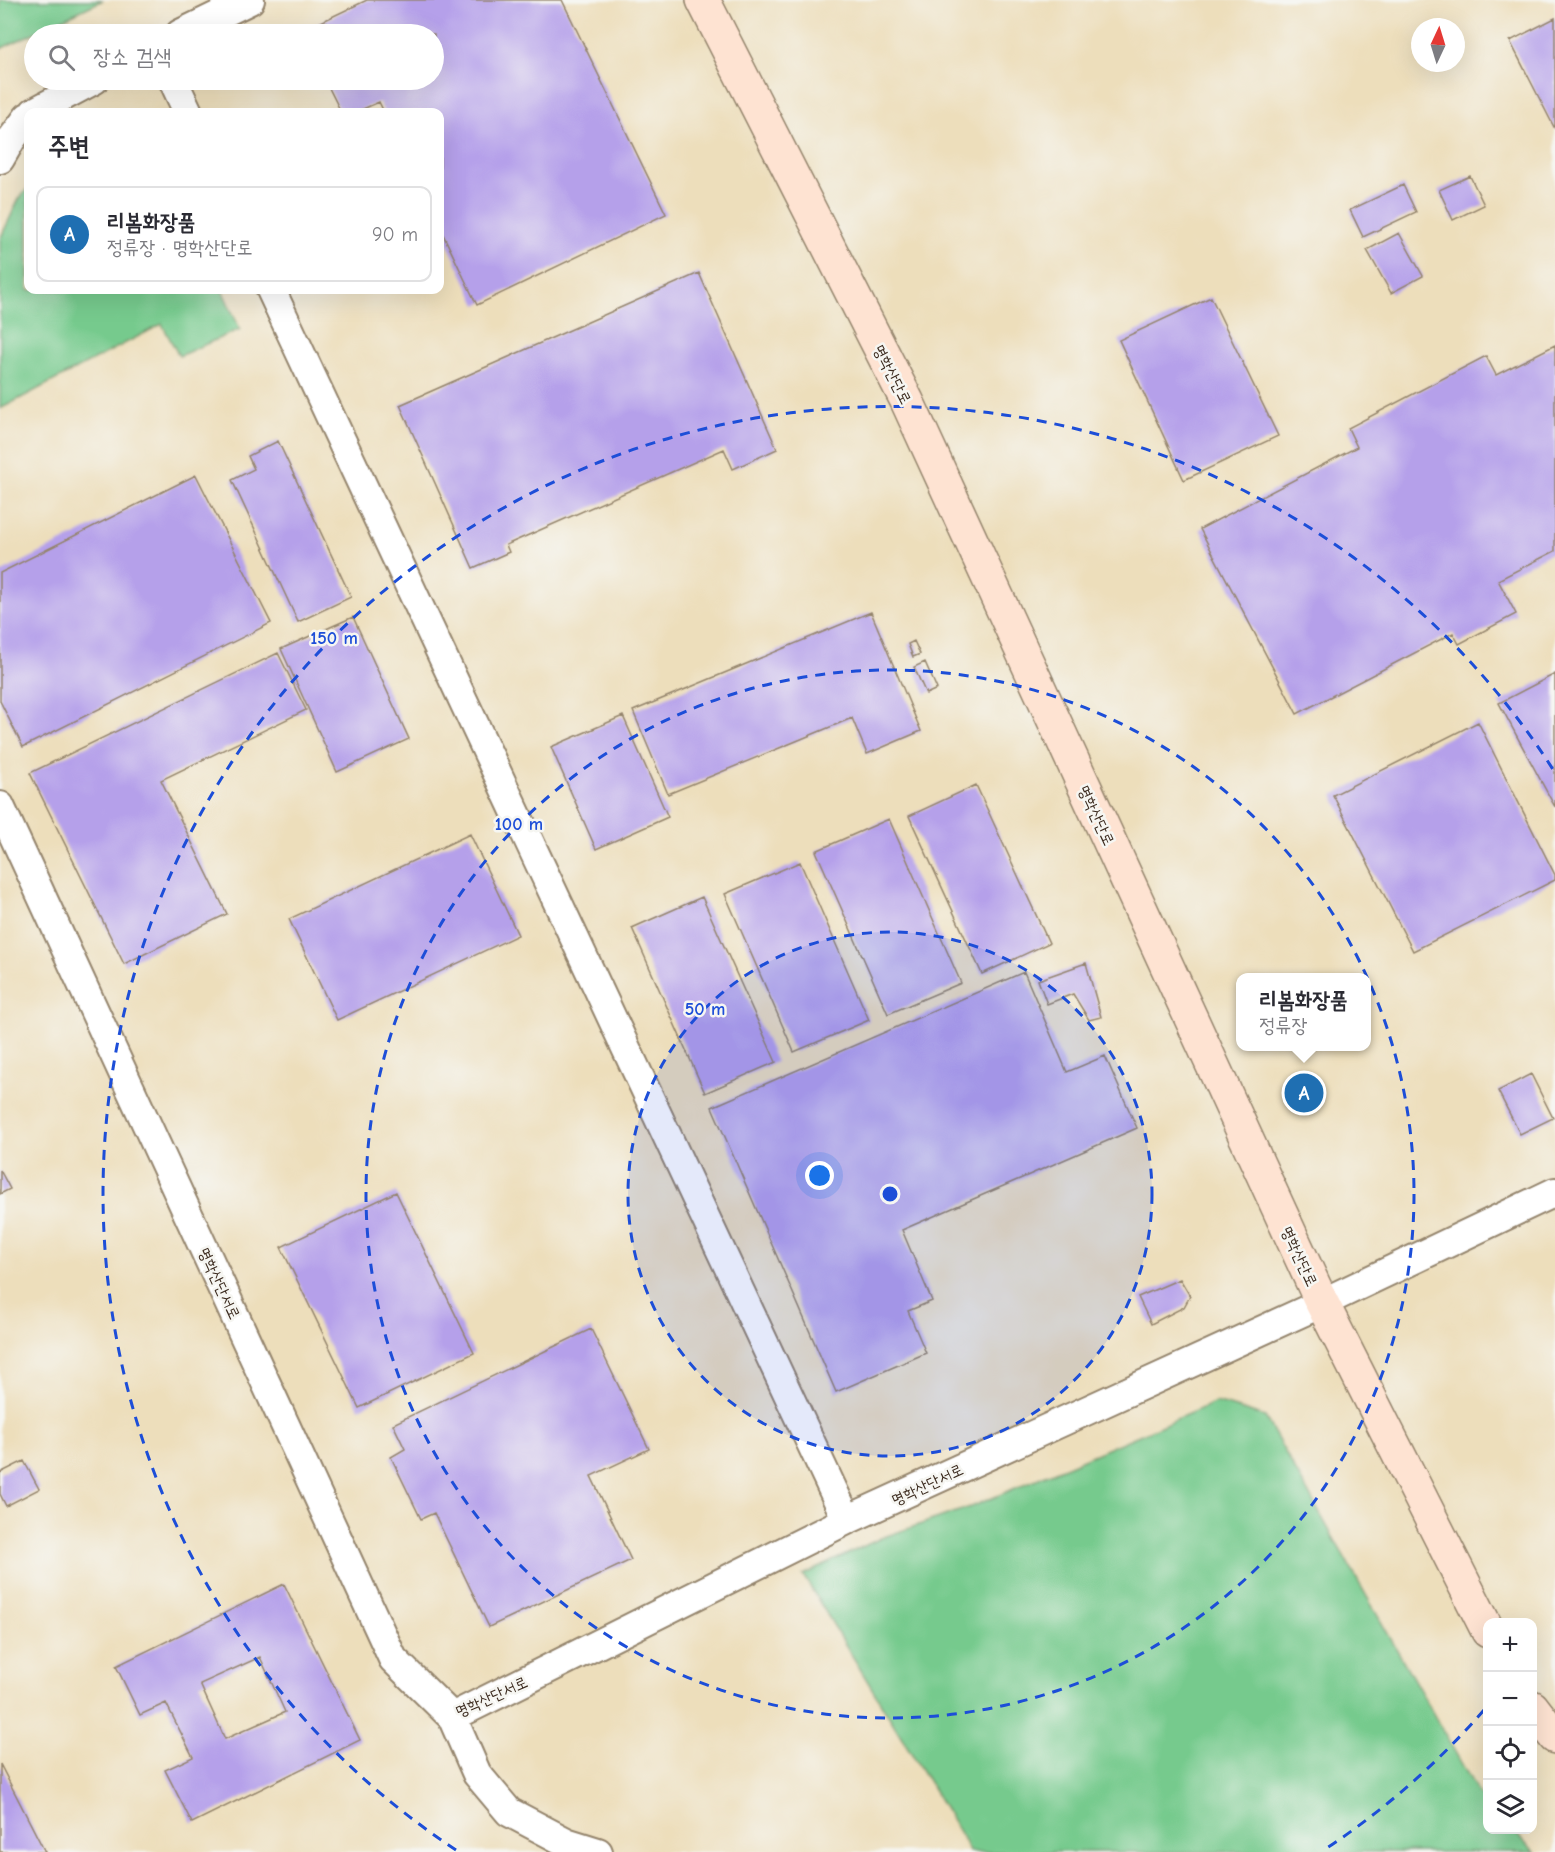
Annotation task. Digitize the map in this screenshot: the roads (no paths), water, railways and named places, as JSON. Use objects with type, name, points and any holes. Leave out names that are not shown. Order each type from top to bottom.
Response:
[{"type":"street","points":[[201,24],[250,0]]},
{"type":"street","name":"명학산단로","points":[[703,0],[907,401],[1322,1303],[1483,1621]]},
{"type":"street","points":[[42,108],[75,90]]},
{"type":"street","points":[[178,90],[186,108]]},
{"type":"street","points":[[0,159],[24,122]]},
{"type":"street","points":[[273,294],[847,1520]]},
{"type":"street","name":"명학산단서로","points":[[0,806],[393,1659],[452,1717],[847,1520],[1322,1303],[1555,1192]]},
{"type":"street","points":[[1537,1712],[1555,1737]]},
{"type":"street","points":[[452,1717],[477,1773],[509,1812],[566,1842],[598,1852]]},
{"type":"place","name":"리봄화장품","points":[[1304,1093]]}]
